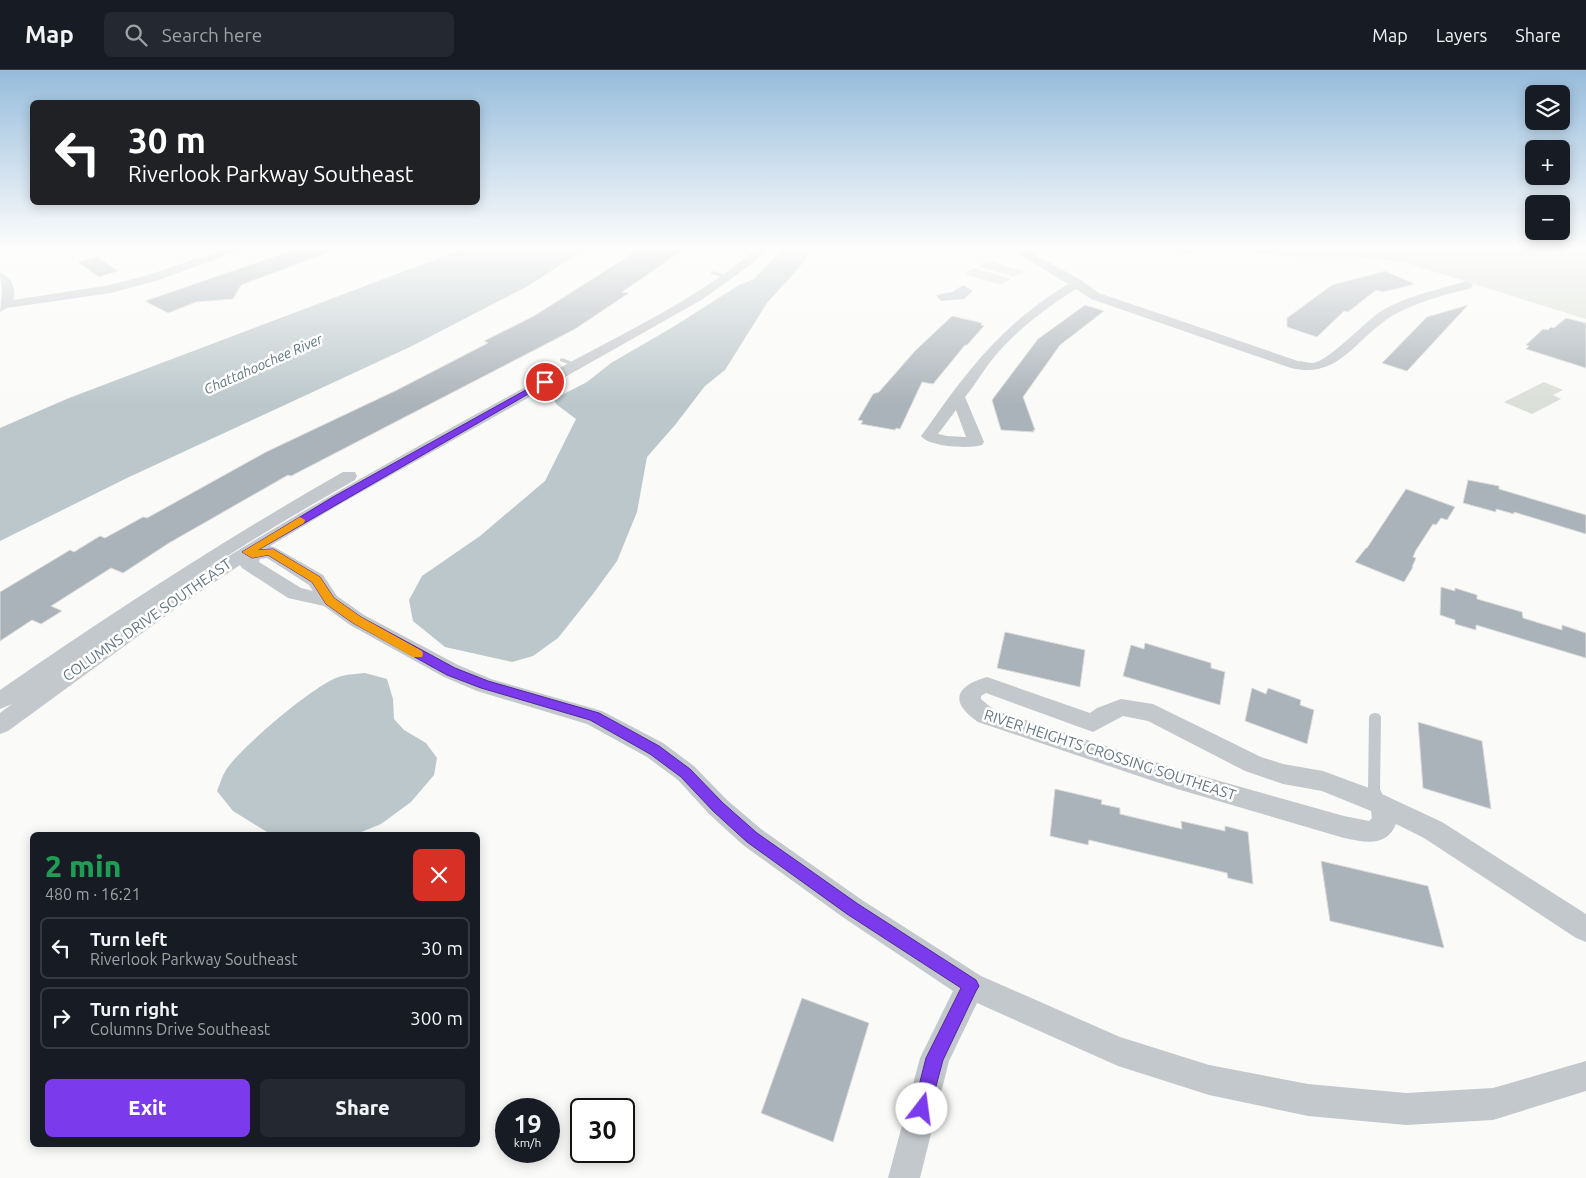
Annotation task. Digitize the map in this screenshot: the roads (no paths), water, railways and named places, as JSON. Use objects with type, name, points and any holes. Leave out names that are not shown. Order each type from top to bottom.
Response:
[{"type":"street","points":[[2,306],[37,301]]},
{"type":"street","name":"COLUMNS DRIVE SOUTHEAST","points":[[0,701],[144,600],[232,544],[342,480],[690,301]]},
{"type":"street","points":[[958,397],[992,351],[1018,325],[1049,301]]},
{"type":"street","points":[[1107,301],[1296,365],[1315,367],[1326,363],[1365,328],[1387,313],[1412,301]]},
{"type":"street","name":"COLUMNS DRIVE SOUTHEAST","points":[[0,725],[175,599],[336,499],[569,362]]},
{"type":"street","points":[[250,553],[249,564],[295,593],[330,601],[357,620],[451,672],[485,685],[594,717],[655,750],[686,773],[718,807],[752,837],[853,909],[971,986],[1118,1051],[1209,1080],[1308,1100],[1406,1109],[1493,1104],[1584,1079]]},
{"type":"street","name":"RIVER HEIGHTS CROSSING SOUTHEAST","points":[[1382,806],[1385,817],[1383,825],[1371,832],[1344,827],[1177,779],[986,716],[972,706],[970,699],[972,692],[980,686],[987,685],[1093,723],[1105,714],[1121,707],[1153,713],[1252,764],[1283,774],[1323,781],[1361,795],[1441,835],[1586,929]]},
{"type":"street","points":[[904,1178],[935,1058],[971,986]]},
{"type":"lane","points":[[232,544],[250,553]]},
{"type":"lane","points":[[1375,718],[1374,789],[1382,806]]},
{"type":"water","name":"Chattahoochee River","points":[[326,301],[500,301],[412,346],[127,478],[0,541],[0,428],[69,398]]},
{"type":"water","points":[[714,301],[769,301],[725,370],[705,386],[647,457],[637,512],[617,561],[558,638],[533,656],[512,662],[445,647],[413,621],[409,600],[422,576],[480,536],[545,481],[576,419],[556,404],[554,399],[587,382],[611,363]]},
{"type":"water","points":[[365,673],[387,679],[393,699],[394,719],[404,730],[426,743],[437,758],[434,775],[411,802],[381,824],[361,832],[267,832],[233,811],[217,791],[225,772],[234,760],[298,702],[331,681],[350,674]]}]
